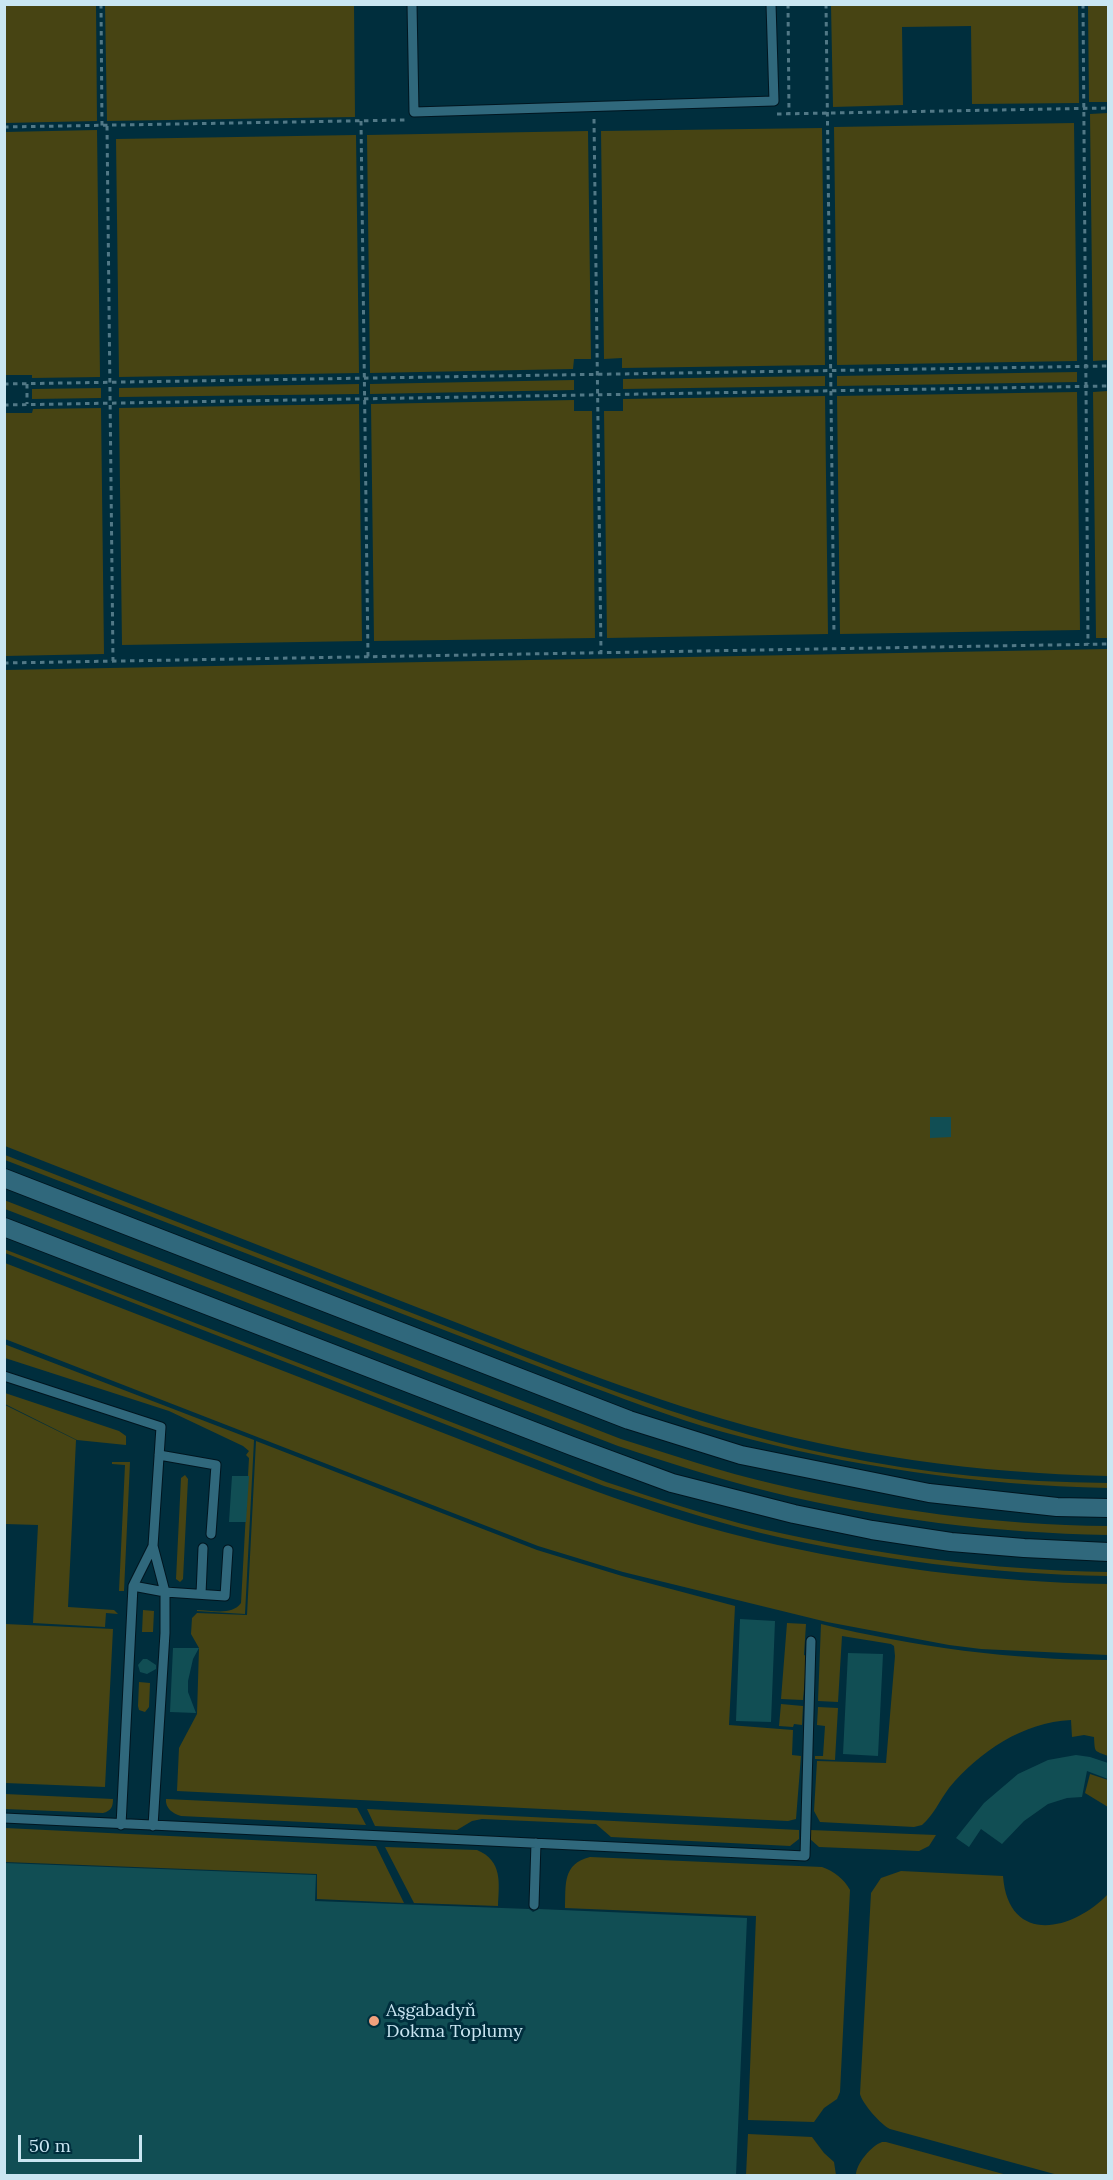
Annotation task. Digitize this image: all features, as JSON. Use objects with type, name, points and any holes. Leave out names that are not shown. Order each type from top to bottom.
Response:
[{"type":"street","points":[[4,1178],[629,1420],[741,1455],[929,1493],[1057,1507],[1108,1508]]},
{"type":"street","points":[[4,1227],[672,1483],[794,1514],[872,1530],[951,1542],[1108,1552]]},
{"type":"lane","points":[[412,4],[414,112],[774,101],[771,4]]},
{"type":"lane","points":[[4,1376],[161,1427],[153,1546],[165,1592],[165,1634],[153,1826]]},
{"type":"lane","points":[[159,1455],[216,1465],[211,1534]]},
{"type":"lane","points":[[121,1825],[133,1586],[153,1546]]},
{"type":"lane","points":[[201,1594],[202,1548]]},
{"type":"lane","points":[[133,1586],[165,1592],[226,1595],[228,1550]]},
{"type":"lane","points":[[4,1818],[805,1856],[812,1641]]},
{"type":"lane","points":[[534,1905],[536,1843]]},
{"type":"path","points":[[4,127],[102,126],[100,4]]},
{"type":"path","points":[[788,4],[789,113]]},
{"type":"path","points":[[826,4],[834,634]]},
{"type":"path","points":[[1083,4],[1088,644]]},
{"type":"path","points":[[594,117],[601,652]]},
{"type":"path","points":[[361,121],[368,657]]},
{"type":"path","points":[[106,126],[113,661]]},
{"type":"path","points":[[4,384],[1108,366]]},
{"type":"path","points":[[27,384],[27,404]]},
{"type":"path","points":[[4,405],[1108,386]]},
{"type":"path","points":[[4,663],[1108,644]]},
{"type":"shaded area","points":[[4,5],[96,5],[97,121],[5,123]]},
{"type":"shaded area","points":[[105,5],[354,5],[355,117],[107,121]]},
{"type":"shaded area","points":[[831,5],[1078,5],[1079,103],[972,104],[971,26],[902,27],[903,105],[833,107]]},
{"type":"shaded area","points":[[1088,5],[1108,5],[1108,102],[1089,102]]},
{"type":"shaded area","points":[[1108,113],[1108,360],[1093,361],[1090,114]]},
{"type":"shaded area","points":[[1074,123],[1077,361],[837,365],[834,127]]},
{"type":"shaded area","points":[[822,128],[825,365],[622,368],[622,358],[604,359],[601,131]]},
{"type":"shaded area","points":[[97,130],[100,377],[32,378],[32,375],[5,375],[5,132]]},
{"type":"shaded area","points":[[588,131],[591,359],[574,359],[573,369],[370,373],[367,135]]},
{"type":"shaded area","points":[[356,135],[359,373],[119,377],[116,139]]},
{"type":"shaded area","points":[[1077,372],[1077,382],[837,386],[837,376]]},
{"type":"shaded area","points":[[825,376],[825,386],[623,389],[623,379]]},
{"type":"shaded area","points":[[574,380],[574,390],[370,394],[370,384]]},
{"type":"shaded area","points":[[359,384],[359,394],[119,397],[119,388]]},
{"type":"shaded area","points":[[101,388],[101,398],[32,399],[32,389]]},
{"type":"shaded area","points":[[1108,391],[1108,638],[1096,638],[1093,392]]},
{"type":"shaded area","points":[[1077,392],[1080,630],[840,634],[837,396]]},
{"type":"shaded area","points":[[825,396],[828,634],[607,638],[604,411],[623,411],[623,399]]},
{"type":"shaded area","points":[[574,400],[574,411],[592,411],[595,638],[374,641],[371,404]]},
{"type":"shaded area","points":[[359,404],[362,641],[122,645],[119,408]]},
{"type":"shaded area","points":[[101,408],[104,654],[5,656],[5,413],[32,413],[33,409]]},
{"type":"shaded area","points":[[1108,649],[1108,1476],[1011,1471],[866,1453],[723,1419],[642,1393],[561,1363],[5,1146],[4,670]]},
{"type":"shaded area","points":[[5,1155],[569,1374],[733,1430],[800,1448],[868,1462],[1005,1479],[1108,1483],[1108,1488],[1010,1483],[914,1472],[818,1455],[703,1426],[568,1378],[5,1160]]},
{"type":"shaded area","points":[[4,1200],[621,1439],[697,1463],[774,1484],[857,1501],[982,1519],[1108,1526],[1108,1535],[1023,1531],[938,1523],[812,1502],[732,1482],[618,1446],[5,1209]]},
{"type":"shaded area","points":[[4,1249],[606,1482],[703,1513],[762,1529],[891,1554],[1021,1568],[1108,1572],[1108,1576],[977,1569],[890,1558],[804,1543],[702,1517],[604,1486],[5,1253]]},
{"type":"shaded area","points":[[5,1263],[558,1477],[699,1525],[800,1550],[887,1565],[1020,1580],[1108,1584],[1108,1655],[981,1649],[827,1622],[623,1572],[538,1546],[5,1339]]},
{"type":"shaded area","points":[[4,1344],[254,1440],[245,1614],[197,1610],[227,1611],[241,1603],[249,1458],[246,1455],[249,1451],[169,1411],[5,1358]]},
{"type":"shaded area","points":[[5,1393],[119,1431],[126,1436],[126,1445],[77,1440],[5,1404]]},
{"type":"shaded area","points":[[5,1405],[76,1440],[68,1607],[114,1610],[118,1614],[106,1613],[105,1627],[33,1623],[38,1525],[5,1524]]},
{"type":"shaded area","points":[[256,1441],[537,1550],[622,1576],[735,1606],[729,1725],[793,1730],[792,1755],[801,1756],[796,1819],[788,1821],[177,1791],[179,1748],[197,1714],[199,1648],[191,1634],[192,1618],[197,1613],[247,1615]]},
{"type":"shaded area","points":[[112,1462],[130,1462],[124,1591],[119,1591],[125,1465],[112,1464]]},
{"type":"shaded area","points":[[185,1475],[188,1479],[183,1579],[180,1582],[176,1579],[181,1478]]},
{"type":"shaded area","points":[[143,1610],[154,1611],[153,1632],[142,1632]]},
{"type":"shaded area","points":[[787,1623],[806,1624],[804,1655],[807,1656],[803,1700],[781,1699]]},
{"type":"shaded area","points":[[5,1624],[113,1629],[105,1787],[5,1783]]},
{"type":"shaded area","points":[[821,1624],[964,1651],[1036,1658],[1108,1660],[1108,1756],[1096,1751],[1094,1737],[1084,1735],[1072,1737],[1071,1720],[1053,1722],[1036,1726],[1003,1741],[974,1762],[949,1788],[933,1813],[922,1825],[914,1827],[820,1822],[814,1811],[817,1761],[886,1763],[895,1656],[894,1646],[891,1644],[842,1636],[838,1702],[818,1701]]},
{"type":"shaded area","points":[[139,1682],[150,1683],[149,1707],[145,1712],[139,1710],[138,1706]]},
{"type":"shaded area","points":[[781,1704],[803,1706],[802,1725],[779,1726]]},
{"type":"shaded area","points":[[818,1707],[838,1708],[835,1760],[815,1759],[815,1756],[823,1756],[825,1726],[817,1725]]},
{"type":"shaded area","points":[[1090,1774],[1108,1780],[1108,1807],[1085,1793]]},
{"type":"shaded area","points":[[5,1794],[113,1799],[113,1802],[110,1810],[103,1813],[5,1809]]},
{"type":"shaded area","points":[[166,1799],[357,1808],[366,1825],[181,1816],[170,1810]]},
{"type":"shaded area","points":[[367,1809],[799,1830],[799,1839],[790,1846],[611,1837],[596,1824],[482,1819],[472,1821],[457,1830],[375,1826]]},
{"type":"shaded area","points":[[5,1828],[376,1846],[404,1903],[317,1899],[317,1874],[5,1862]]},
{"type":"shaded area","points":[[810,1830],[936,1835],[929,1846],[919,1851],[819,1847],[810,1839]]},
{"type":"shaded area","points":[[385,1847],[477,1850],[491,1860],[498,1873],[498,1906],[414,1903]]},
{"type":"shaded area","points":[[590,1857],[822,1867],[835,1873],[845,1882],[850,1890],[840,2092],[837,2099],[824,2108],[814,2122],[748,2120],[756,1916],[565,1908],[567,1876],[574,1865]]},
{"type":"shaded area","points":[[901,1871],[1003,1876],[1007,1898],[1016,1913],[1029,1922],[1044,1925],[1060,1923],[1077,1917],[1108,1894],[1108,2175],[1058,2175],[890,2129],[877,2119],[864,2103],[860,2094],[871,1893],[881,1878]]},
{"type":"shaded area","points":[[748,2134],[812,2137],[834,2162],[836,2175],[746,2175]]},
{"type":"shaded area","points":[[882,2142],[1007,2175],[856,2175],[865,2156],[873,2147]]},
{"type":"building","points":[[930,1117],[951,1117],[951,1137],[930,1138]]},
{"type":"building","points":[[232,1476],[249,1476],[246,1522],[229,1522]]},
{"type":"building","points":[[740,1619],[775,1621],[771,1722],[736,1721]]},
{"type":"building","points":[[173,1648],[199,1648],[193,1659],[188,1681],[188,1692],[196,1713],[170,1712]]},
{"type":"building","points":[[848,1653],[883,1654],[878,1756],[843,1754]]},
{"type":"building","points":[[143,1659],[156,1665],[156,1669],[147,1674],[140,1672],[138,1665]]},
{"type":"building","points":[[1076,1755],[1108,1763],[1108,1779],[1087,1771],[1082,1797],[1067,1798],[1048,1804],[1024,1821],[1002,1844],[981,1829],[969,1847],[956,1838],[984,1803],[1018,1774],[1048,1760]]},
{"type":"building","name":"Aşgabadyň Dokma Toplumy","points":[[4,1863],[316,1875],[315,1901],[529,1909],[533,1912],[539,1909],[747,1918],[736,2175],[4,2175]]},
{"type":"place","name":"Aşgabadyň Dokma Toplumy","points":[[374,2021]]}]
